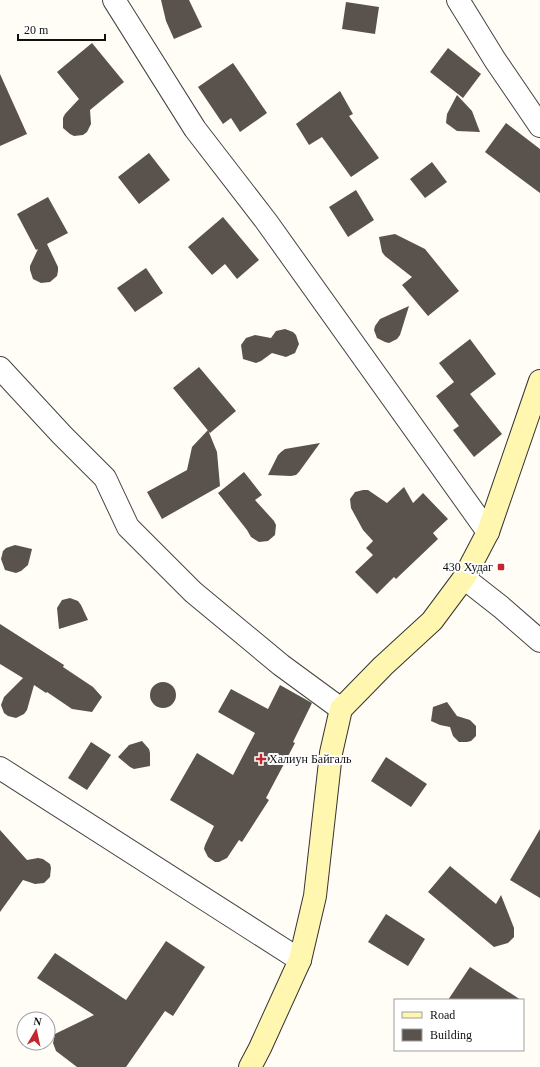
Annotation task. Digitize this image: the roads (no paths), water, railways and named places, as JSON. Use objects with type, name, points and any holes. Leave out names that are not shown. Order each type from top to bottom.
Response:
[{"type":"main road","points":[[250,1067],[300,960],[315,896],[331,753],[341,709],[383,666],[432,621],[464,578],[488,532],[540,381]]},
{"type":"street","points":[[114,0],[195,129],[266,221],[488,532]]},
{"type":"street","points":[[458,0],[495,60],[540,126]]},
{"type":"street","points":[[0,368],[62,435],[105,478],[128,527],[193,592],[281,665],[341,709]]},
{"type":"street","points":[[464,578],[501,607],[540,641]]},
{"type":"street","points":[[0,768],[300,960]]},
{"type":"place","name":"430 Худаг","points":[[501,567]]},
{"type":"place","name":"Халиун Байгаль","points":[[261,759]]}]
